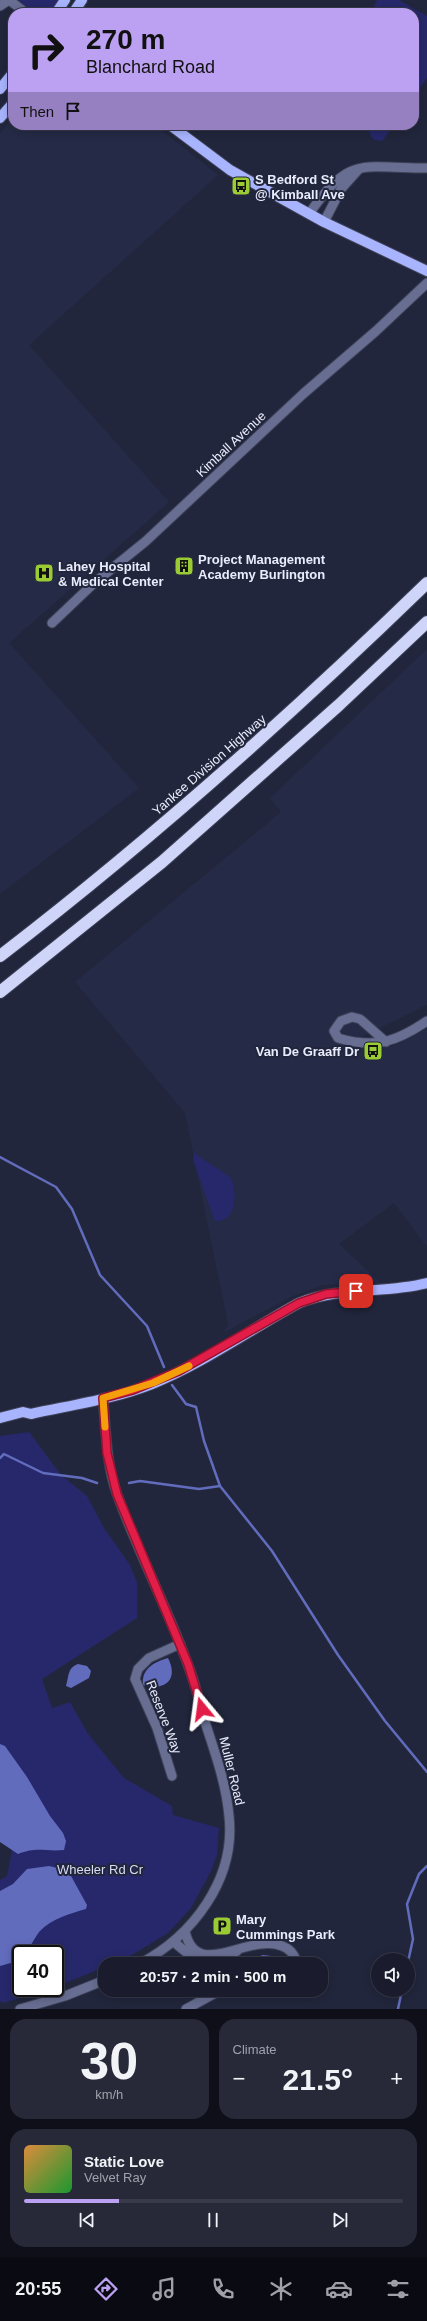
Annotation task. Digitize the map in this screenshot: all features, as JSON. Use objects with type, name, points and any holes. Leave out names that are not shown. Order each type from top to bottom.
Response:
[{"type":"highway","name":"Yankee Division Highway","points":[[0,956],[43,923],[192,799],[346,662],[427,583]]},
{"type":"highway","points":[[0,992],[162,862],[339,705],[427,622]]},
{"type":"main road","points":[[0,89],[8,79]]},
{"type":"main road","points":[[0,118],[8,109]]},
{"type":"main road","points":[[177,130],[230,170],[324,222],[427,271]]},
{"type":"main road","points":[[0,1418],[23,1412],[32,1414],[103,1398],[133,1390],[166,1378],[283,1312],[316,1297],[343,1292],[385,1291],[427,1283]]},
{"type":"street","points":[[0,6],[9,0],[19,8]]},
{"type":"street","points":[[309,214],[336,180],[347,172],[362,167],[377,166],[427,168]]},
{"type":"street","points":[[324,222],[341,188],[362,167]]},
{"type":"street","name":"Kimball Avenue","points":[[52,623],[93,584],[146,541],[303,394],[376,331],[427,283]]},
{"type":"street","points":[[386,1042],[360,1019],[352,1017],[341,1021],[334,1031],[338,1038],[356,1043],[370,1044],[386,1042],[409,1033],[427,1021]]},
{"type":"street","name":"Muller Road","points":[[103,1398],[106,1448],[117,1494],[189,1666],[220,1768],[227,1796],[230,1826],[226,1858],[219,1880],[202,1910],[186,1931],[174,1942],[150,1957]]},
{"type":"street","name":"Reserve Way","points":[[172,1776],[157,1728],[135,1679],[138,1669],[150,1658],[180,1644]]},
{"type":"street","points":[[186,1931],[191,1948],[200,1954],[214,1956],[260,1942],[278,1944],[292,1952],[294,1957]]},
{"type":"street","points":[[174,1942],[192,1958],[206,1962],[224,1959],[242,1948]]},
{"type":"street","points":[[20,2009],[65,1996],[98,1983]]},
{"type":"street","points":[[186,2009],[199,2007],[212,1997]]},
{"type":"shaded area","name":"Lahey Hospital & Medical Center","points":[[8,124],[8,130],[161,130],[218,175],[29,345],[169,502],[9,643],[139,788],[0,894],[0,134]]},
{"type":"shaded area","points":[[427,649],[427,1005],[359,1038],[341,1032],[332,1038],[354,1048],[377,1050],[393,1046],[427,1028],[427,1247],[394,1203],[339,1244],[381,1283],[323,1285],[293,1296],[223,1333],[228,1324],[185,1113],[75,982],[281,812],[270,798]]},
{"type":"green space","points":[[18,0],[59,0],[53,8],[30,8]]},
{"type":"green space","points":[[377,0],[399,0],[413,8],[373,8]]},
{"type":"green space","points":[[419,11],[427,16],[427,78],[419,89]]},
{"type":"green space","points":[[369,130],[390,130],[382,141],[375,140],[371,137]]},
{"type":"green space","points":[[194,1153],[230,1177],[233,1183],[235,1197],[234,1205],[228,1217],[222,1220],[215,1221],[193,1160]]},
{"type":"green space","name":"Wheeler Rd Cr","points":[[29,1432],[61,1475],[87,1496],[104,1528],[130,1565],[137,1583],[137,1618],[42,1679],[52,1708],[70,1702],[88,1734],[124,1778],[172,1806],[173,1815],[219,1828],[217,1855],[211,1871],[191,1908],[168,1933],[129,1957],[98,1957],[98,1970],[64,1983],[64,1945],[12,1945],[12,1997],[23,1997],[3,2003],[0,2001],[0,1880],[7,1876],[14,1841],[0,1839],[0,1436]]},
{"type":"water","points":[[168,1658],[172,1672],[171,1678],[168,1682],[158,1686],[143,1685],[146,1670],[153,1664]]},
{"type":"water","points":[[78,1664],[87,1666],[91,1671],[89,1678],[71,1688],[66,1686],[70,1670]]},
{"type":"water","points":[[0,1744],[5,1746],[27,1777],[50,1816],[63,1833],[66,1841],[64,1850],[31,1850],[18,1854],[0,1842]]},
{"type":"water","points":[[49,1866],[62,1869],[71,1876],[87,1905],[86,1909],[74,1912],[50,1923],[38,1933],[31,1945],[12,1945],[12,1963],[0,1966],[0,1891],[13,1884],[27,1869]]},
{"type":"water","points":[[263,1955],[280,1957],[257,1957]]},
{"type":"waterway","points":[[0,1157],[56,1187],[72,1209],[100,1275],[147,1326],[164,1367]]},
{"type":"waterway","points":[[172,1385],[186,1404],[196,1407],[204,1441],[220,1486],[272,1551],[338,1655],[385,1721],[427,1772]]},
{"type":"waterway","points":[[0,1458],[4,1454],[43,1473],[82,1478],[97,1483]]},
{"type":"waterway","points":[[129,1483],[140,1481],[199,1489],[220,1486]]},
{"type":"waterway","points":[[410,1953],[413,1939],[407,1904],[419,1874],[427,1866]]},
{"type":"waterway","points":[[398,2009],[401,1997]]},
{"type":"slow traffic","points":[[105,1427],[103,1398],[118,1395],[153,1383],[189,1366]]},
{"type":"place","name":"S Bedford St @ Kimball Ave","points":[[241,186]]},
{"type":"place","name":"Project Management Academy Burlington","points":[[184,566]]},
{"type":"place","name":"Lahey Hospital & Medical Center","points":[[44,573]]},
{"type":"place","name":"Van De Graaff Dr","points":[[373,1051]]},
{"type":"place","name":"Mary Cummings Park","points":[[222,1926]]},
{"type":"route","points":[[202,1709],[188,1664],[117,1494],[107,1453],[103,1398],[118,1395],[153,1383],[179,1371],[299,1303],[326,1294],[356,1291]]}]
